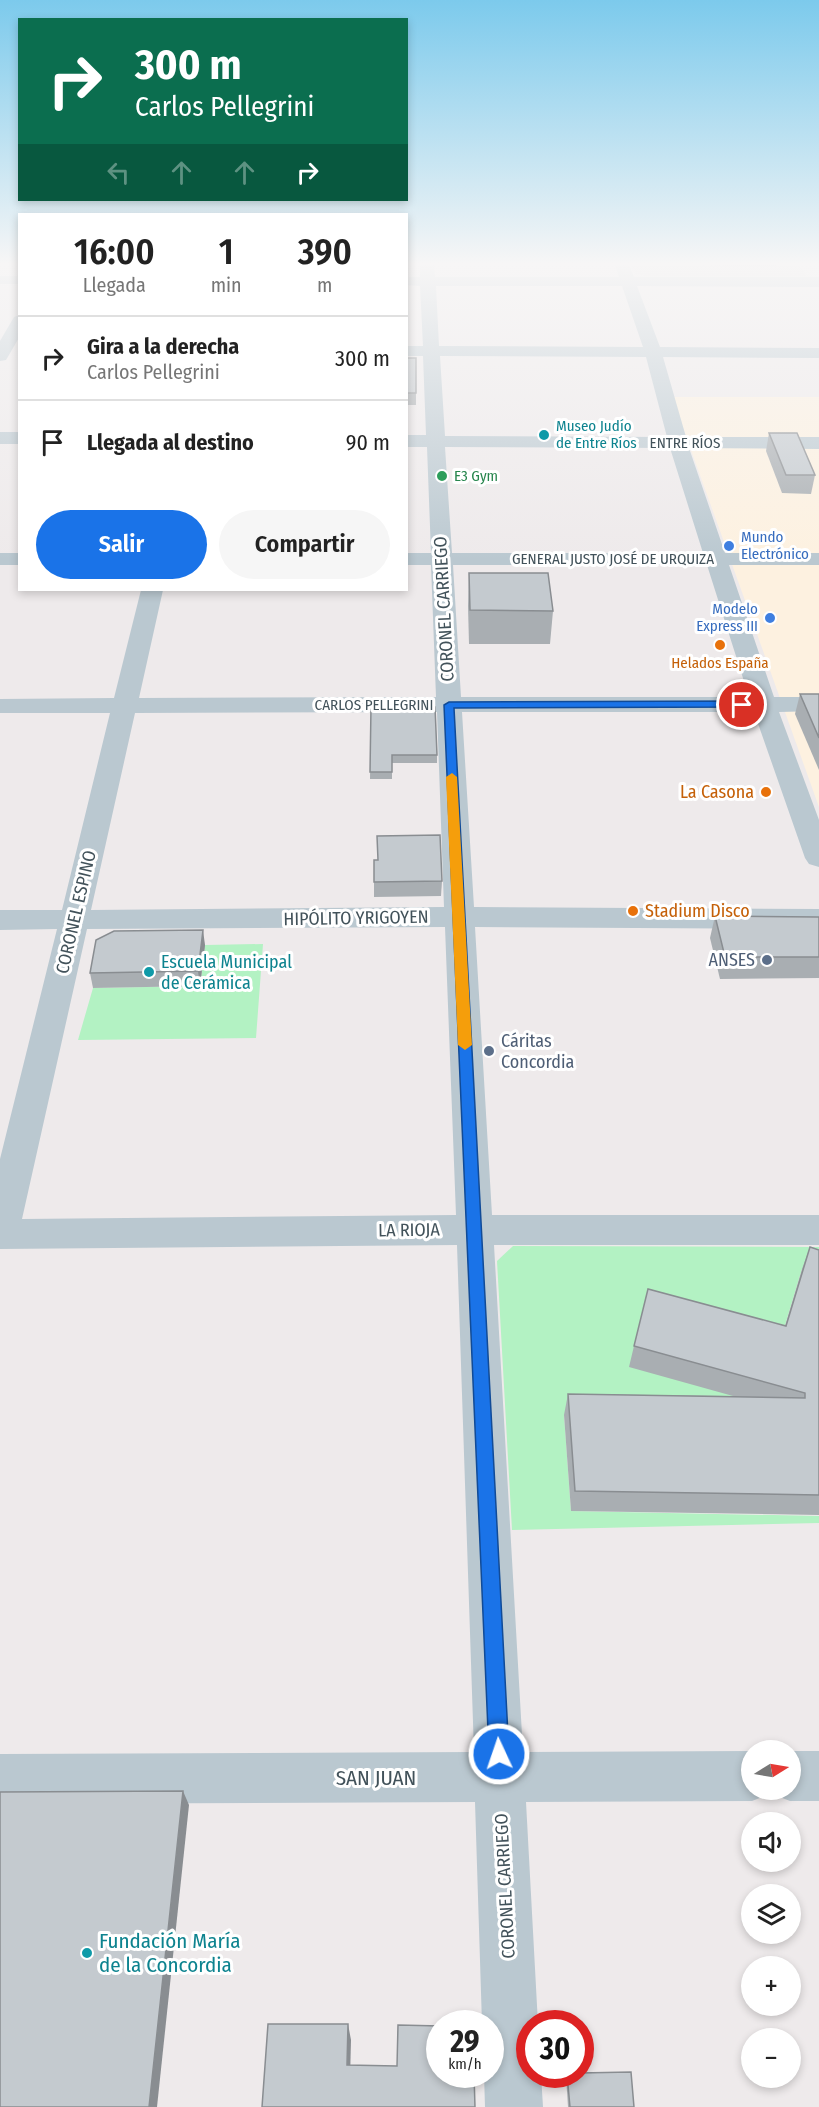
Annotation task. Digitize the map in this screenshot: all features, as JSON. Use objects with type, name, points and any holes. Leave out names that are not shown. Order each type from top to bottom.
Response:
[{"type":"street","name":"CORONEL CARRIEGO","points":[[428,363],[421,442],[441,559],[475,1230],[514,2107]]},
{"type":"street","points":[[656,363],[678,443],[764,705],[819,858]]},
{"type":"street","points":[[0,438],[18,438]]},
{"type":"street","name":"ENTRE RÍOS","points":[[421,442],[819,442]]},
{"type":"street","points":[[0,558],[18,559]]},
{"type":"street","name":"GENERAL JUSTO JOSÉ DE URQUIZA","points":[[408,559],[819,559]]},
{"type":"street","name":"CORONEL ESPINO","points":[[0,1234],[152,591]]},
{"type":"street","name":"CARLOS PELLEGRINI","points":[[0,706],[819,704]]},
{"type":"street","name":"HIPÓLITO YRIGOYEN","points":[[0,920],[458,917],[819,919]]},
{"type":"street","name":"LA RIOJA","points":[[0,1234],[819,1230]]},
{"type":"street","name":"SAN JUAN","points":[[0,1779],[741,1776]]},
{"type":"street","points":[[801,1776],[819,1776]]},
{"type":"shaded area","points":[[672,397],[819,397],[819,807]]},
{"type":"green space","points":[[263,944],[256,1038],[78,1040],[93,988],[200,986],[205,945]]},
{"type":"green space","points":[[513,1246],[819,1247],[819,1275],[802,1269],[761,1405],[564,1415],[571,1511],[819,1516],[819,1523],[512,1530],[497,1261]]},
{"type":"building","points":[[408,363],[416,363],[416,393],[408,393]]},
{"type":"building","points":[[769,433],[797,433],[815,475],[786,475]]},
{"type":"building","points":[[469,573],[548,573],[553,611],[470,610]]},
{"type":"building","points":[[800,694],[819,694],[819,738]]},
{"type":"building","points":[[371,707],[435,707],[437,755],[392,755],[392,772],[370,772]]},
{"type":"building","points":[[440,835],[442,881],[374,882],[374,860],[378,860],[377,836]]},
{"type":"building","points":[[715,916],[819,917],[819,957],[725,957]]},
{"type":"building","points":[[203,930],[198,971],[90,973],[96,940],[114,931]]},
{"type":"building","points":[[810,1247],[819,1250],[819,1495],[575,1491],[568,1394],[805,1398],[805,1393],[634,1346],[648,1289],[786,1326]]},
{"type":"building","name":"Fundación María de la Concordia","points":[[183,1791],[149,2107],[0,2107],[0,1792]]},
{"type":"building","points":[[268,2024],[348,2024],[347,2065],[397,2066],[398,2025],[426,2026],[426,2088],[474,2088],[475,2107],[262,2107]]},
{"type":"building","points":[[631,2072],[634,2107],[570,2107],[568,2088],[594,2088],[594,2073]]},
{"type":"slow traffic","points":[[452,777],[465,1045]]},
{"type":"place","name":"Museo Judío de Entre Ríos","points":[[544,435]]},
{"type":"place","name":"E3 Gym","points":[[442,476]]},
{"type":"place","name":"Mundo Electrónico","points":[[729,546]]},
{"type":"place","name":"Modelo Express III","points":[[770,618]]},
{"type":"place","name":"Helados España","points":[[720,645]]},
{"type":"place","name":"La Casona","points":[[766,792]]},
{"type":"place","name":"Stadium Disco","points":[[633,911]]},
{"type":"place","name":"ANSES","points":[[767,960]]},
{"type":"place","name":"Escuela Municipal de Cerámica","points":[[149,972]]},
{"type":"place","name":"Cáritas Concordia","points":[[489,1051]]},
{"type":"place","name":"Fundación María de la Concordia","points":[[87,1953]]},
{"type":"route","points":[[499,1754],[449,705],[742,705]]}]
